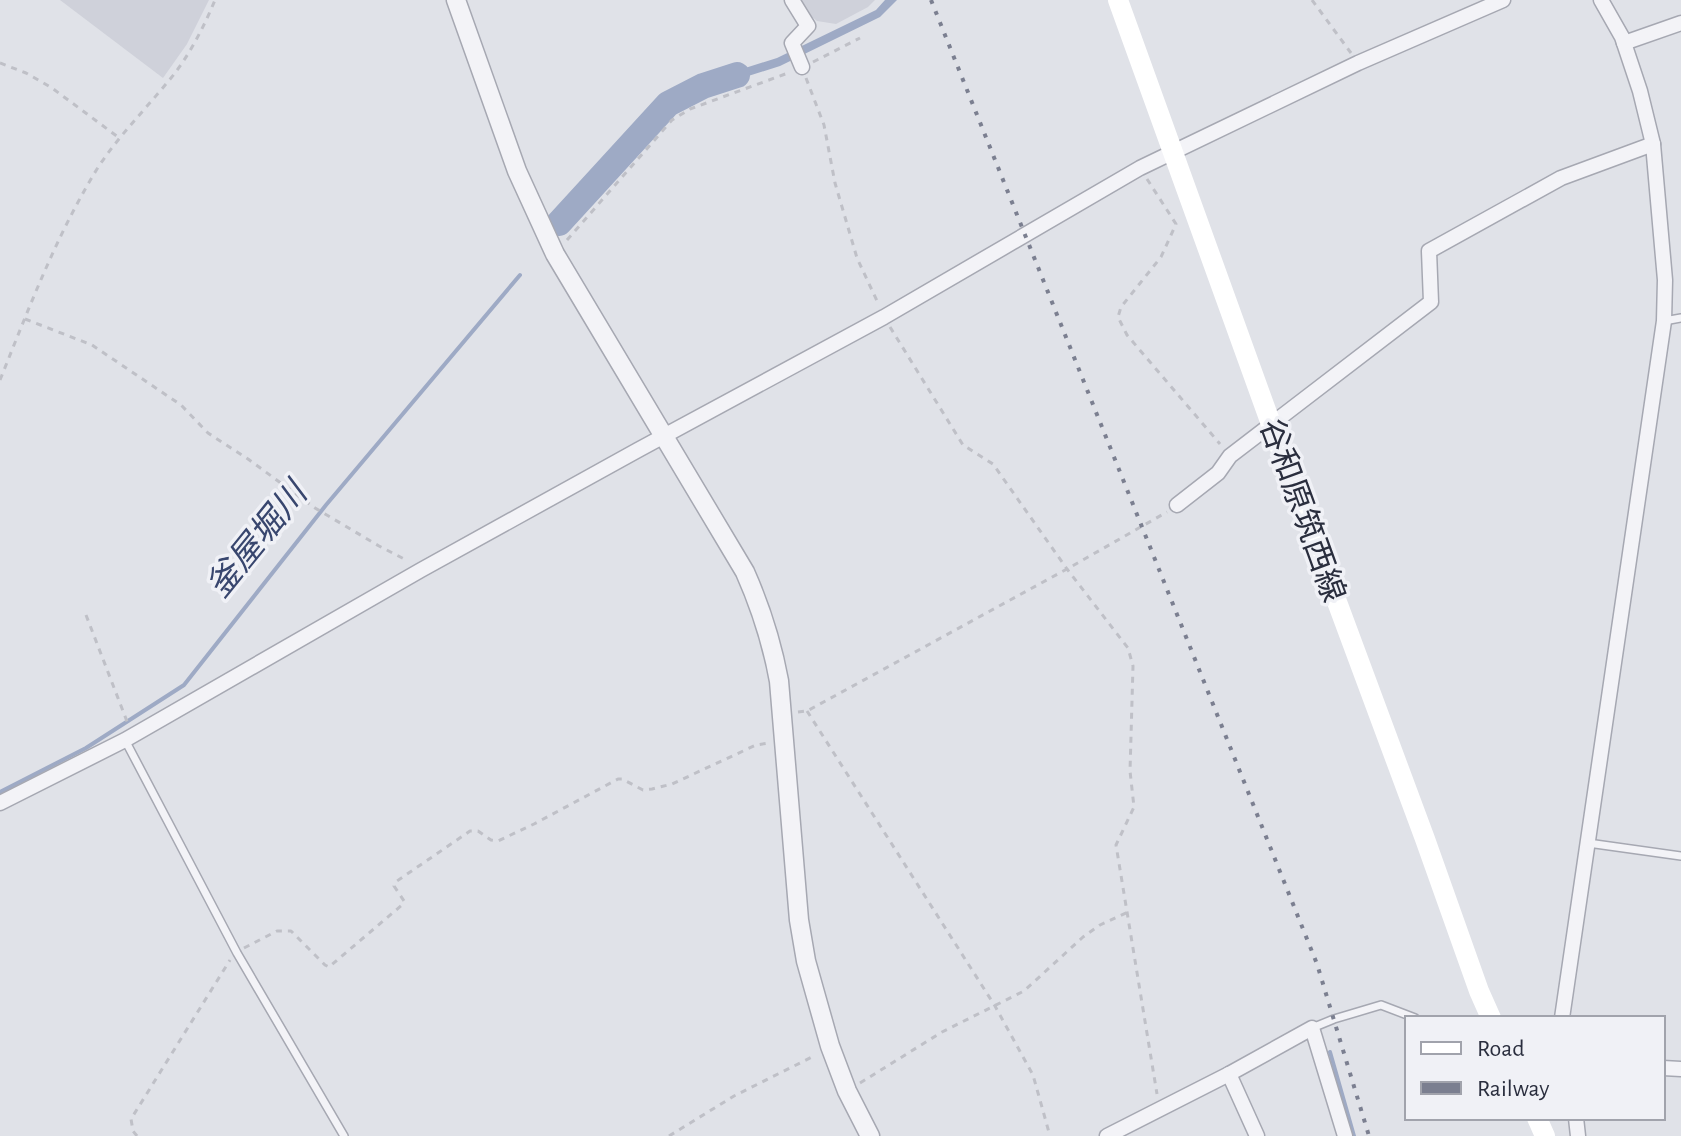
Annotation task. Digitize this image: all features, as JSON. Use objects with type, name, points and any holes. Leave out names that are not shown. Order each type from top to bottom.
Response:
[{"type":"main road","name":"谷和原筑西線","points":[[1118,0],[1490,1016]]},
{"type":"street","points":[[456,0],[517,171],[555,254],[745,572],[764,616],[779,681],[799,920],[806,961],[830,1046],[847,1091],[870,1136]]},
{"type":"street","points":[[792,0],[808,26],[792,43],[802,67]]},
{"type":"street","points":[[0,803],[129,737],[421,570],[884,317],[1140,168],[1358,63],[1503,0]]},
{"type":"street","points":[[1562,1016],[1664,321],[1664,267],[1653,144],[1624,43],[1601,0]]},
{"type":"street","points":[[1624,43],[1681,23]]},
{"type":"street","points":[[1177,505],[1218,473],[1230,456],[1431,302],[1429,251],[1561,178],[1653,144]]},
{"type":"street","points":[[1107,1136],[1312,1028],[1345,1136]]},
{"type":"street","points":[[1229,1074],[1257,1136]]},
{"type":"lane","points":[[1664,321],[1681,318]]},
{"type":"lane","points":[[129,737],[237,953],[344,1136]]},
{"type":"lane","points":[[1588,843],[1681,856]]},
{"type":"lane","points":[[1312,1028],[1381,1005],[1410,1016]]},
{"type":"path","points":[[0,380],[62,231],[119,137],[168,82],[196,39],[215,0]]},
{"type":"path","points":[[1312,0],[1358,63]]},
{"type":"path","points":[[555,254],[672,120],[690,109],[802,67],[860,38]]},
{"type":"path","points":[[0,63],[52,88],[119,137]]},
{"type":"path","points":[[802,67],[824,125],[835,183],[857,258],[884,317],[963,445],[993,464],[1067,569],[1128,648],[1133,666],[1130,771],[1134,807],[1116,845],[1160,1109]]},
{"type":"path","points":[[1140,168],[1176,224],[1161,257],[1121,307],[1118,317],[1127,335],[1230,456]]},
{"type":"path","points":[[25,319],[92,345],[181,405],[208,433],[315,508],[421,570]]},
{"type":"path","points":[[1050,1136],[1033,1075],[995,1006],[807,711],[1067,569],[1177,505]]},
{"type":"path","points":[[86,615],[129,737]]},
{"type":"path","points":[[247,946],[277,931],[291,931],[329,967],[402,905],[404,901],[394,886],[397,881],[470,831],[478,831],[498,841],[618,779],[643,790],[652,789],[672,784],[756,745],[784,739]]},
{"type":"path","points":[[847,1091],[942,1032],[1024,991],[1083,937],[1128,912]]},
{"type":"path","points":[[137,1136],[131,1119],[237,953]]},
{"type":"path","points":[[669,1136],[734,1096],[830,1046]]},
{"type":"shaded area","points":[[60,0],[209,0],[187,44],[163,78]]},
{"type":"shaded area","points":[[798,0],[875,0],[836,24],[817,21]]},
{"type":"water","points":[[885,0],[897,0],[880,17],[780,66],[704,90],[701,82],[777,58],[876,10]]},
{"type":"waterway","name":"釜屋堀川","points":[[559,223],[668,104],[703,86],[737,75]]},
{"type":"waterway","name":"釜屋堀川","points":[[0,792],[86,748],[184,685],[326,505],[520,275]]},
{"type":"waterway","points":[[1330,1052],[1354,1136]]},
{"type":"railway","points":[[931,0],[1317,964],[1369,1136]]}]
